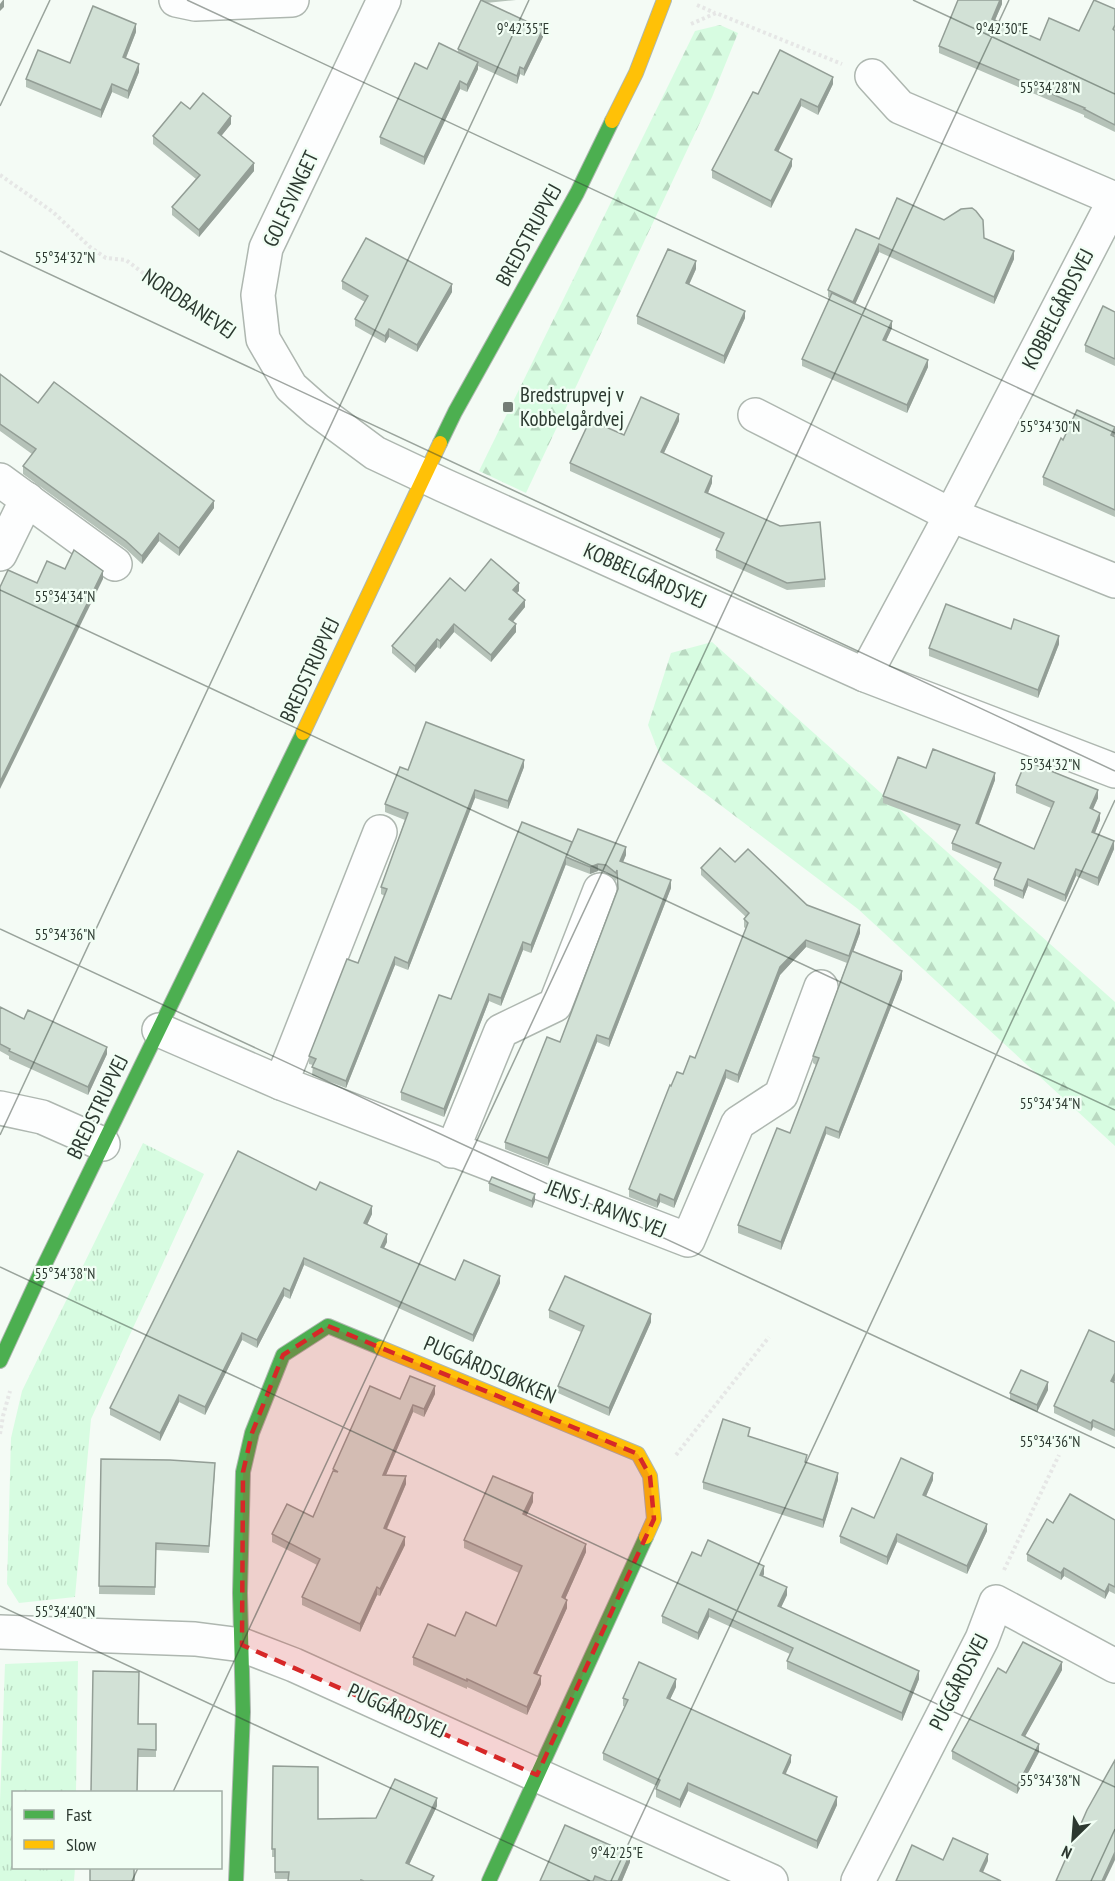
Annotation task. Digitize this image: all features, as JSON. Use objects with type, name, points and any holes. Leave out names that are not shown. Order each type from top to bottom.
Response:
[{"type":"street","points":[[176,0],[195,4],[292,0]]},
{"type":"street","name":"GOLFSVINGET","points":[[384,0],[266,248],[258,295],[263,339],[291,387],[317,410],[375,453],[424,476]]},
{"type":"street","name":"BREDSTRUPVEJ","points":[[0,1361],[454,412],[577,193],[636,73],[664,0]]},
{"type":"street","name":"KOBBELGÅRDSVEJ","points":[[865,675],[1115,199],[900,107],[872,76]]},
{"type":"street","points":[[755,416],[951,515],[1115,581]]},
{"type":"street","name":"KOBBELGÅRDSVEJ","points":[[424,476],[865,675],[1115,771]]},
{"type":"street","points":[[0,480],[115,564]]},
{"type":"street","points":[[0,554],[27,499]]},
{"type":"street","points":[[281,1083],[380,832]]},
{"type":"street","points":[[452,1151],[501,1031],[555,1005],[600,890]]},
{"type":"street","name":"JENS J. RAVNS VEJ","points":[[159,1030],[281,1083],[452,1151],[688,1240],[738,1123],[781,1095],[821,987]]},
{"type":"street","points":[[0,1108],[42,1117],[103,1144]]},
{"type":"street","name":"PUGGÅRDSLØKKEN","points":[[242,1645],[240,1593],[243,1472],[252,1433],[283,1355],[328,1326],[638,1454],[650,1476],[654,1520],[489,1881]]},
{"type":"street","points":[[996,1602],[1115,1666]]},
{"type":"street","name":"PUGGÅRDSVEJ","points":[[858,1881],[982,1639],[996,1602]]},
{"type":"street","name":"PUGGÅRDSVEJ","points":[[0,1632],[195,1639],[242,1645],[304,1669],[771,1881]]},
{"type":"street","points":[[236,1881],[243,1712],[242,1645]]},
{"type":"path","points":[[695,4],[872,76]]},
{"type":"path","points":[[655,20],[680,29],[716,13]]},
{"type":"path","name":"NORDBANEVEJ","points":[[1,178],[53,212],[90,247],[106,258],[126,260],[185,305],[250,345],[263,339]]},
{"type":"path","points":[[650,1476],[665,1468],[769,1337]]},
{"type":"path","points":[[996,1602],[996,1585],[1059,1455]]},
{"type":"highlighted area","points":[[328,1326],[638,1454],[650,1476],[654,1519],[537,1775],[242,1645],[243,1472],[252,1433],[283,1355]]},
{"type":"green space","points":[[720,25],[738,33],[712,97],[526,493],[479,471],[695,31]]},
{"type":"green space","points":[[712,642],[1115,1002],[1115,1146],[858,909],[662,761],[648,725],[671,653]]},
{"type":"green space","points":[[143,1143],[204,1174],[91,1419],[75,1597],[19,1603],[7,1584],[11,1438],[22,1391]]},
{"type":"green space","points":[[78,1661],[76,1791],[12,1791],[12,1869],[75,1869],[74,1881],[0,1881],[0,1802],[5,1664]]},
{"type":"building","points":[[481,0],[543,29],[524,69],[520,67],[517,76],[458,49]]},
{"type":"building","points":[[958,0],[1000,0],[992,19],[1040,40],[1049,18],[1079,31],[1094,0],[1115,9],[1113,29],[1115,31],[1115,125],[1085,108],[939,46]]},
{"type":"building","points":[[93,6],[136,24],[123,57],[139,64],[128,91],[112,84],[101,110],[26,79],[38,50],[70,63]]},
{"type":"building","points":[[439,43],[478,62],[467,85],[460,81],[424,157],[380,137],[415,63],[427,69]]},
{"type":"building","points":[[780,50],[833,77],[818,107],[801,99],[775,150],[792,159],[771,201],[712,170],[753,92],[758,94]]},
{"type":"building","points":[[203,93],[231,116],[218,133],[254,163],[199,230],[172,207],[200,175],[153,136],[181,102],[190,109]]},
{"type":"building","points":[[897,198],[944,220],[961,209],[972,208],[976,211],[983,220],[984,238],[1014,251],[994,297],[879,244],[853,302],[828,290],[856,229],[879,239]]},
{"type":"building","points":[[366,238],[452,284],[417,345],[389,329],[385,336],[355,319],[368,296],[342,281]]},
{"type":"building","points":[[668,249],[696,261],[686,283],[745,311],[724,356],[637,316]]},
{"type":"building","points":[[832,293],[892,321],[883,340],[928,360],[907,405],[802,359]]},
{"type":"building","points":[[1103,306],[1115,312],[1115,359],[1085,345]]},
{"type":"building","points":[[0,374],[38,403],[54,382],[214,501],[179,548],[159,533],[142,556],[126,541],[23,466],[36,449],[0,424]]},
{"type":"building","points":[[641,397],[679,414],[661,452],[712,476],[705,492],[780,526],[820,522],[825,579],[787,583],[716,550],[724,533],[570,463],[590,420],[624,435]]},
{"type":"building","points":[[1077,410],[1115,427],[1111,435],[1115,437],[1115,510],[1043,477]]},
{"type":"building","points":[[74,550],[103,571],[0,782],[0,587],[8,570],[37,583],[47,561],[65,569]]},
{"type":"building","points":[[491,559],[519,583],[513,590],[525,600],[509,619],[516,624],[491,655],[454,624],[440,641],[437,639],[415,666],[392,646],[450,578],[465,591]]},
{"type":"building","points":[[946,604],[1011,629],[1014,619],[1059,636],[1038,690],[929,648]]},
{"type":"building","points":[[426,722],[524,760],[508,801],[475,790],[408,963],[395,957],[346,1081],[312,1067],[316,1059],[309,1056],[347,959],[358,963],[387,889],[381,887],[408,813],[385,804],[400,767],[408,770]]},
{"type":"building","points":[[933,749],[995,773],[976,823],[1034,849],[1054,802],[1016,785],[1026,761],[1098,790],[1090,808],[1100,813],[1092,832],[1114,841],[1098,878],[1076,869],[1065,895],[1028,879],[1023,891],[994,879],[1001,863],[952,843],[960,825],[883,796],[898,757],[926,768]]},
{"type":"building","points":[[522,822],[572,842],[531,945],[523,942],[501,998],[489,994],[444,1109],[401,1092],[439,995],[451,999]]},
{"type":"building","points":[[578,829],[626,847],[620,861],[671,880],[609,1039],[597,1035],[548,1158],[505,1142],[547,1037],[560,1042],[618,889],[617,870],[616,873],[606,865],[598,864],[590,867],[566,857]]},
{"type":"building","points":[[720,848],[735,862],[748,849],[807,905],[860,925],[849,956],[806,940],[780,967],[738,1075],[726,1070],[674,1200],[660,1194],[657,1201],[629,1189],[670,1085],[677,1072],[683,1074],[690,1056],[695,1058],[748,923],[744,919],[749,913],[701,868]]},
{"type":"building","points":[[852,951],[902,971],[839,1132],[826,1127],[781,1242],[738,1225],[777,1128],[790,1133],[819,1058],[813,1056]]},
{"type":"building","points":[[0,1007],[24,1019],[28,1010],[107,1047],[88,1087],[9,1051],[10,1049],[0,1044]]},
{"type":"building","points":[[238,1151],[316,1190],[320,1182],[372,1206],[364,1223],[387,1234],[381,1247],[455,1280],[464,1260],[500,1276],[473,1335],[304,1258],[290,1291],[284,1288],[257,1340],[242,1333],[205,1407],[179,1395],[160,1433],[110,1408]]},
{"type":"building","points":[[492,1177],[535,1194],[532,1201],[489,1183]]},
{"type":"building","points":[[565,1276],[651,1314],[609,1408],[558,1386],[584,1326],[549,1310]]},
{"type":"building","points":[[1089,1330],[1115,1342],[1115,1373],[1111,1381],[1115,1383],[1115,1430],[1093,1420],[1091,1423],[1054,1406]]},
{"type":"building","points":[[1021,1370],[1048,1382],[1037,1405],[1010,1393]]},
{"type":"building","points":[[410,1376],[435,1386],[424,1409],[413,1405],[383,1475],[406,1476],[384,1528],[405,1537],[380,1589],[377,1587],[360,1624],[302,1597],[320,1559],[272,1534],[287,1504],[313,1517],[333,1471],[338,1472],[333,1469],[370,1386],[400,1399]]},
{"type":"building","points":[[723,1419],[750,1428],[748,1436],[807,1455],[805,1462],[838,1473],[823,1520],[703,1482]]},
{"type":"building","points":[[901,1458],[933,1473],[923,1495],[987,1524],[967,1566],[897,1534],[887,1557],[840,1536],[852,1508],[874,1518]]},
{"type":"building","points":[[101,1459],[215,1463],[209,1546],[156,1543],[155,1587],[99,1586]]},
{"type":"building","points":[[493,1476],[533,1493],[523,1514],[586,1544],[562,1597],[567,1600],[534,1673],[541,1676],[527,1707],[413,1657],[428,1624],[455,1636],[466,1612],[496,1626],[522,1566],[464,1540]]},
{"type":"building","points":[[1070,1494],[1115,1520],[1115,1587],[1109,1584],[1105,1592],[1064,1568],[1061,1573],[1027,1554],[1047,1519],[1053,1523]]},
{"type":"building","points":[[708,1540],[764,1566],[760,1575],[787,1587],[778,1606],[919,1671],[902,1713],[787,1661],[793,1648],[709,1609],[698,1633],[662,1616],[692,1552],[701,1556]]},
{"type":"building","points":[[1023,1642],[1062,1662],[1022,1735],[1039,1744],[1017,1786],[952,1751],[998,1668],[1006,1673]]},
{"type":"building","points":[[639,1662],[676,1679],[667,1698],[791,1755],[783,1773],[837,1797],[817,1841],[688,1783],[680,1800],[656,1789],[660,1780],[603,1753],[628,1700],[623,1698]]},
{"type":"building","points":[[93,1671],[139,1672],[138,1724],[156,1724],[156,1750],[138,1749],[137,1791],[91,1791]]},
{"type":"building","points":[[1115,1760],[1115,1852],[1102,1881],[1056,1881],[1087,1810]]},
{"type":"building","points":[[273,1766],[318,1767],[318,1819],[376,1818],[395,1779],[437,1798],[406,1863],[434,1876],[431,1881],[288,1881],[289,1872],[275,1872],[275,1849],[272,1849]]},
{"type":"building","points":[[565,1825],[630,1854],[618,1881],[607,1881],[595,1876],[593,1881],[540,1881]]},
{"type":"building","points":[[953,1838],[988,1854],[980,1871],[1001,1881],[896,1881],[912,1845],[943,1860]]},
{"type":"building","points":[[90,1869],[134,1869],[134,1881],[90,1881]]},
{"type":"traffic: fast","points":[[440,443],[577,193],[612,121]]},
{"type":"traffic: fast","points":[[0,1361],[303,733]]},
{"type":"traffic: fast","points":[[236,1881],[243,1712],[240,1593],[243,1472],[252,1433],[283,1355],[328,1326],[381,1348]]},
{"type":"traffic: fast","points":[[489,1881],[646,1537]]},
{"type":"traffic: slow","points":[[612,121],[636,73],[664,0]]},
{"type":"traffic: slow","points":[[303,733],[440,443]]},
{"type":"traffic: slow","points":[[381,1348],[638,1454],[650,1476],[654,1519],[646,1537]]},
{"type":"place","name":"Bredstrupvej v Kobbelgårdvej","points":[[508,407]]}]
